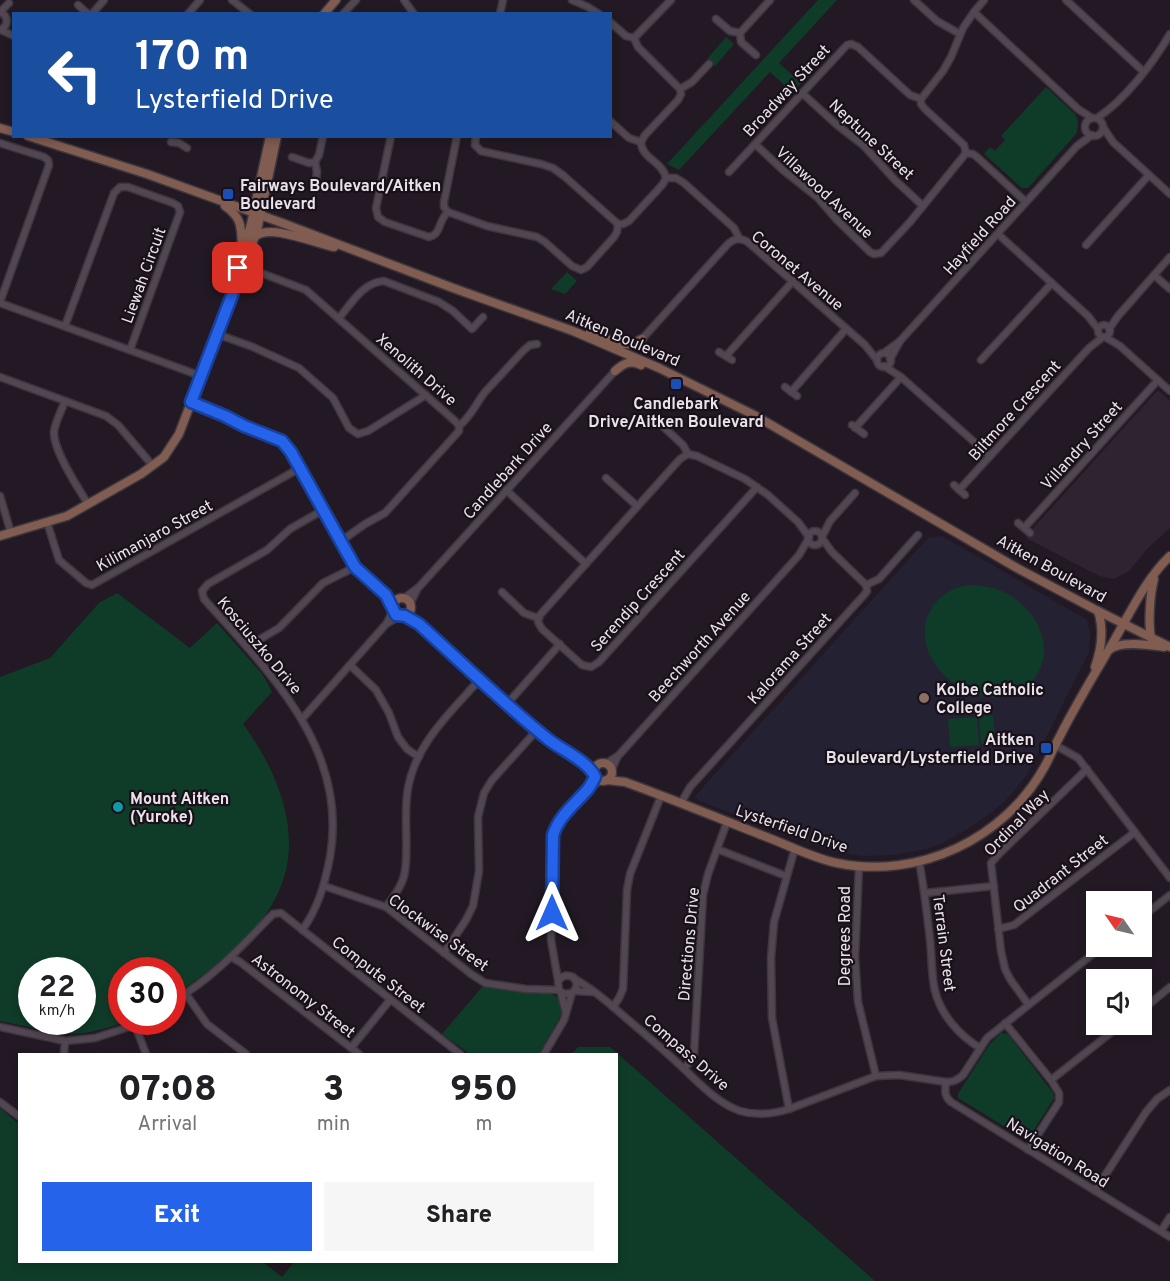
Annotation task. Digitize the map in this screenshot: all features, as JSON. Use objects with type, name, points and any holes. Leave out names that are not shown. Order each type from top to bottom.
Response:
[{"type":"street","points":[[92,12],[104,0]]},
{"type":"street","points":[[190,12],[200,0]]},
{"type":"street","points":[[232,0],[247,12]]},
{"type":"street","points":[[326,12],[336,0]]},
{"type":"street","points":[[345,12],[356,0]]},
{"type":"street","points":[[572,0],[595,12]]},
{"type":"street","points":[[634,38],[671,0]]},
{"type":"street","points":[[756,55],[741,42],[740,33],[770,0]]},
{"type":"street","points":[[914,0],[937,21],[960,34]]},
{"type":"street","points":[[984,0],[960,34],[951,57],[921,99],[921,104],[964,145],[966,153],[977,157],[1026,202]]},
{"type":"street","points":[[1066,0],[1144,72]]},
{"type":"street","points":[[10,2],[0,12],[12,31]]},
{"type":"street","points":[[1,30],[7,21],[10,2]]},
{"type":"street","points":[[78,5],[87,12]]},
{"type":"street","points":[[974,12],[1078,109],[1103,126],[1113,142],[1170,194]]},
{"type":"street","points":[[716,19],[730,31],[740,33]]},
{"type":"street","points":[[612,24],[626,36],[634,38]]},
{"type":"street","points":[[1103,126],[1110,110],[1144,72],[1170,34]]},
{"type":"street","points":[[634,38],[638,47],[680,89],[681,94],[640,142]]},
{"type":"street","name":"Broadway Street","points":[[729,172],[847,45],[858,47],[910,95],[921,99]]},
{"type":"street","points":[[680,89],[692,82],[709,64]]},
{"type":"street","name":"Neptune Street","points":[[802,93],[864,146],[923,206]]},
{"type":"street","points":[[1078,109],[1086,127],[1095,135],[1113,142]]},
{"type":"street","points":[[1094,118],[1110,110]]},
{"type":"street","name":"Hayfield Road","points":[[1077,146],[1086,127],[1094,118]]},
{"type":"street","points":[[612,123],[630,138],[640,142]]},
{"type":"street","name":"Hayfield Road","points":[[883,353],[900,341],[1077,146],[1101,132],[1103,126]]},
{"type":"street","name":"Aitken Boulevard","points":[[34,138],[216,199],[573,331],[651,364],[710,392],[788,434],[1017,568],[1170,647]]},
{"type":"street","points":[[0,536],[67,516],[153,466],[164,457],[175,442],[255,237],[256,214],[270,138]]},
{"type":"street","points":[[242,267],[276,138]]},
{"type":"street","points":[[316,181],[315,162],[323,138]]},
{"type":"street","points":[[391,138],[376,208],[378,218],[431,237],[437,232],[441,220],[448,212]]},
{"type":"street","points":[[457,138],[444,202],[444,207],[448,212],[487,226],[537,237],[580,270],[587,267],[614,237],[618,224]]},
{"type":"street","points":[[476,138],[476,147],[484,152],[541,164],[559,172],[618,224],[629,221],[666,178],[664,170],[642,149],[640,142]]},
{"type":"street","points":[[171,142],[180,140],[187,148]]},
{"type":"street","points":[[0,143],[44,157],[48,160],[49,165],[0,302],[201,376]]},
{"type":"street","name":"Villawood Avenue","points":[[755,144],[818,198],[874,254],[879,254],[884,250],[966,153]]},
{"type":"street","points":[[292,157],[309,163],[315,162]]},
{"type":"street","points":[[1086,245],[1149,175]]},
{"type":"street","points":[[666,178],[676,178],[681,181],[730,224],[736,239]]},
{"type":"street","name":"Liewah Circuit","points":[[65,326],[117,188],[128,187],[173,203],[178,206],[180,212],[130,350]]},
{"type":"street","points":[[216,199],[233,211],[239,220],[242,267]]},
{"type":"street","points":[[255,237],[262,233],[280,232],[330,246],[355,250]]},
{"type":"street","points":[[998,234],[1170,391]]},
{"type":"street","name":"Coronet Avenue","points":[[642,339],[727,245],[736,239],[749,243],[865,345],[877,360]]},
{"type":"street","name":"Biltmore Crescent","points":[[959,490],[1170,258]]},
{"type":"street","name":"Xenolith Drive","points":[[242,267],[306,290],[459,426],[459,431],[384,513],[340,541]]},
{"type":"street","points":[[1154,275],[1170,289]]},
{"type":"street","points":[[339,318],[370,284],[384,281],[439,302],[453,311],[472,329],[483,317]]},
{"type":"street","points":[[726,356],[793,281]]},
{"type":"street","points":[[981,360],[1052,283]]},
{"type":"street","points":[[784,387],[794,394],[846,329]]},
{"type":"street","points":[[573,331],[600,335],[626,345],[634,344],[642,339]]},
{"type":"street","points":[[217,334],[253,347],[298,368],[333,398],[349,428],[358,434],[368,431],[426,395]]},
{"type":"street","points":[[642,339],[639,352],[651,364]]},
{"type":"street","name":"Hayfield Road","points":[[890,360],[900,341]]},
{"type":"street","points":[[459,426],[469,418],[479,400],[524,350],[530,345],[537,344]]},
{"type":"street","name":"Coronet Avenue","points":[[865,345],[883,353]]},
{"type":"street","points":[[610,346],[616,352],[618,359],[615,371]]},
{"type":"street","points":[[901,377],[887,354],[883,353],[878,356],[878,364],[901,377],[990,456]]},
{"type":"street","points":[[884,366],[890,360]]},
{"type":"street","points":[[615,371],[627,363],[634,362],[710,392]]},
{"type":"street","name":"Candlebark Drive","points":[[302,719],[615,371]]},
{"type":"street","points":[[0,377],[106,416],[153,466]]},
{"type":"street","points":[[864,434],[854,426],[901,377]]},
{"type":"street","name":"Villandry Street","points":[[1018,523],[1027,531],[1158,380]]},
{"type":"street","points":[[65,401],[54,436],[62,460],[87,504]]},
{"type":"street","name":"Lysterfield Drive","points":[[191,402],[282,441],[291,452],[355,567],[507,704],[565,751],[625,782],[727,822],[827,860],[859,866],[894,866],[943,854],[968,843],[1008,814],[1034,784],[1123,624],[1148,583],[1170,556]]},
{"type":"street","points":[[657,421],[683,445],[688,454]]},
{"type":"street","points":[[538,618],[637,506],[681,458],[688,454],[697,456],[757,487],[798,522],[810,542],[832,552]]},
{"type":"street","name":"Kilimanjaro Street","points":[[47,522],[59,560],[86,583],[92,585],[300,468]]},
{"type":"street","points":[[606,478],[637,506]]},
{"type":"street","name":"Serendip Crescent","points":[[502,592],[524,613],[538,618],[540,626],[582,665],[591,668],[757,487]]},
{"type":"street","points":[[506,490],[586,564]]},
{"type":"street","points":[[809,538],[811,533],[830,521],[855,493]]},
{"type":"street","points":[[0,496],[11,533]]},
{"type":"street","name":"Kosciuszko Drive","points":[[302,930],[313,913],[324,886],[333,833],[330,789],[320,753],[302,719],[267,672],[204,599],[201,591],[208,584],[267,550],[290,530],[323,510]]},
{"type":"street","points":[[814,545],[819,544],[830,521]]},
{"type":"street","points":[[798,522],[820,533],[832,552],[866,585],[879,579],[918,535]]},
{"type":"street","name":"Beechworth Avenue","points":[[558,981],[551,940],[555,829],[564,815],[799,555],[809,538]]},
{"type":"street","name":"Beechworth Avenue","points":[[799,555],[814,545]]},
{"type":"street","points":[[246,647],[279,628],[323,583],[355,567]]},
{"type":"street","points":[[1151,638],[1151,592],[1157,570]]},
{"type":"street","name":"Kalorama Street","points":[[684,804],[687,791],[864,595],[867,591],[866,585]]},
{"type":"street","points":[[1087,687],[1097,660],[1101,639],[1098,611]]},
{"type":"street","points":[[507,704],[560,644]]},
{"type":"street","points":[[1107,653],[1112,647],[1120,645],[1170,647]]},
{"type":"street","points":[[350,665],[376,690],[389,713],[398,738],[419,757]]},
{"type":"street","points":[[386,907],[399,888],[405,872],[408,787],[419,757],[436,728],[480,679]]},
{"type":"street","points":[[444,953],[473,906],[479,871],[478,817],[484,793],[492,780],[537,730]]},
{"type":"street","points":[[1055,745],[1077,758],[1087,769],[1170,878]]},
{"type":"street","name":"Ordinal Way","points":[[1028,1004],[1005,969],[998,929],[992,861],[1087,769]]},
{"type":"street","points":[[613,1007],[623,989],[627,890],[630,874],[661,796]]},
{"type":"street","name":"Directions Drive","points":[[684,1069],[694,1054],[701,910],[708,874],[727,822]]},
{"type":"street","name":"Quadrant Street","points":[[998,929],[1014,925],[1135,832]]},
{"type":"street","points":[[789,1109],[772,1018],[771,958],[774,922],[795,848]]},
{"type":"street","points":[[717,849],[786,876]]},
{"type":"street","name":"Terrain Street","points":[[919,861],[925,893],[935,991],[950,1022],[962,1035],[980,1048]]},
{"type":"street","name":"Degrees Road","points":[[859,866],[855,957],[858,1002],[876,1076]]},
{"type":"street","name":"Clockwise Street","points":[[324,886],[386,907],[485,983],[560,991]]},
{"type":"street","points":[[925,893],[993,886]]},
{"type":"street","points":[[1152,909],[1170,895]]},
{"type":"street","name":"Compute Street","points":[[231,957],[273,914],[281,913],[459,1053]]},
{"type":"street","points":[[231,957],[186,994],[207,1024],[245,1053]]},
{"type":"street","name":"Astronomy Street","points":[[231,957],[358,1053]]},
{"type":"street","points":[[946,1082],[953,1082],[963,1075],[987,1038],[1089,957]]},
{"type":"street","points":[[545,1053],[564,1020],[576,988],[573,977],[568,975],[554,959]]},
{"type":"street","points":[[540,990],[568,975]]},
{"type":"street","name":"Compass Drive","points":[[575,980],[590,988],[613,1007],[716,1097],[741,1111],[754,1114],[778,1113],[876,1076],[898,1075],[946,1082]]},
{"type":"street","points":[[558,981],[566,1013]]},
{"type":"street","points":[[1152,1002],[1170,987]]},
{"type":"street","points":[[560,991],[568,994],[594,992]]},
{"type":"street","points":[[351,1048],[390,1000]]},
{"type":"street","points":[[1005,1023],[1059,1093],[1059,1102],[1028,1150]]},
{"type":"street","points":[[0,1028],[65,1041],[95,1038],[108,1034]]},
{"type":"street","points":[[139,1035],[146,1053]]},
{"type":"street","points":[[1051,1080],[1108,1035]]},
{"type":"street","points":[[64,1053],[65,1041]]},
{"type":"street","name":"Navigation Road","points":[[946,1082],[945,1095],[951,1102],[1170,1237]]},
{"type":"street","points":[[1095,1191],[1146,1112],[1157,1099],[1170,1090]]},
{"type":"street","points":[[0,1102],[18,1116]]},
{"type":"street","points":[[1161,1232],[1170,1217]]},
{"type":"shaded area","points":[[1158,390],[1170,401],[1170,528],[1147,549],[1129,571],[1114,579],[1099,576],[1026,538],[1035,526]]},
{"type":"shaded area","name":"Kolbe Catholic College","points":[[942,536],[1087,620],[1090,634],[1089,652],[1027,775],[1008,798],[969,828],[943,843],[894,855],[862,856],[836,852],[811,844],[697,800],[696,795],[928,538]]},
{"type":"green space","points":[[818,0],[837,0],[779,63],[801,83],[793,93],[770,72],[679,170],[667,164]]},
{"type":"green space","points":[[726,37],[734,44],[715,66],[707,59]]},
{"type":"green space","points":[[1046,87],[1075,114],[1078,129],[1028,188],[1022,188],[984,154],[990,147],[995,151],[1005,140],[1001,136]]},
{"type":"green space","points":[[567,272],[577,281],[565,294],[551,289]]},
{"type":"green space","points":[[975,585],[998,590],[1017,600],[1027,609],[1040,631],[1044,644],[1044,656],[1040,668],[1026,687],[1010,695],[983,696],[965,690],[950,680],[937,666],[928,651],[925,634],[928,616],[938,600],[955,589]]},
{"type":"green space","points":[[117,593],[190,648],[217,623],[263,675],[272,692],[243,724],[268,764],[284,808],[289,854],[284,877],[275,899],[256,927],[243,941],[216,965],[186,987],[186,957],[108,957],[108,1027],[96,1030],[96,957],[18,957],[18,1025],[0,1021],[0,677],[50,658],[99,603]]},
{"type":"green space","points":[[993,715],[995,743],[981,744],[979,716]]},
{"type":"green space","points":[[977,717],[979,745],[950,747],[948,719]]},
{"type":"green space","points":[[482,987],[552,994],[561,1000],[561,1015],[540,1053],[469,1053],[442,1034]]},
{"type":"green space","points":[[1001,1033],[1008,1034],[1053,1093],[1054,1098],[1029,1138],[1025,1139],[958,1098],[958,1094],[989,1045]]},
{"type":"green space","points":[[578,1047],[610,1047],[617,1053],[573,1053]]},
{"type":"green space","points":[[618,1054],[875,1281],[0,1281],[0,1108],[18,1123],[18,1263],[264,1263],[282,1277],[293,1263],[618,1263]]},
{"type":"place","name":"Fairways Boulevard/Aitken Boulevard","points":[[228,194]]},
{"type":"place","name":"Candlebark Drive/Aitken Boulevard","points":[[676,384]]},
{"type":"place","name":"Kolbe Catholic College","points":[[924,698]]},
{"type":"place","name":"Aitken Boulevard/Lysterfield Drive","points":[[1046,748]]},
{"type":"place","name":"Mount Aitken (Yuroke)","points":[[118,807]]},
{"type":"route","points":[[238,268],[234,290],[191,402],[282,441],[291,452],[355,567],[386,595],[396,615],[405,616],[419,624],[532,726],[594,773],[595,777],[589,787],[564,815],[553,835],[552,913]]}]
